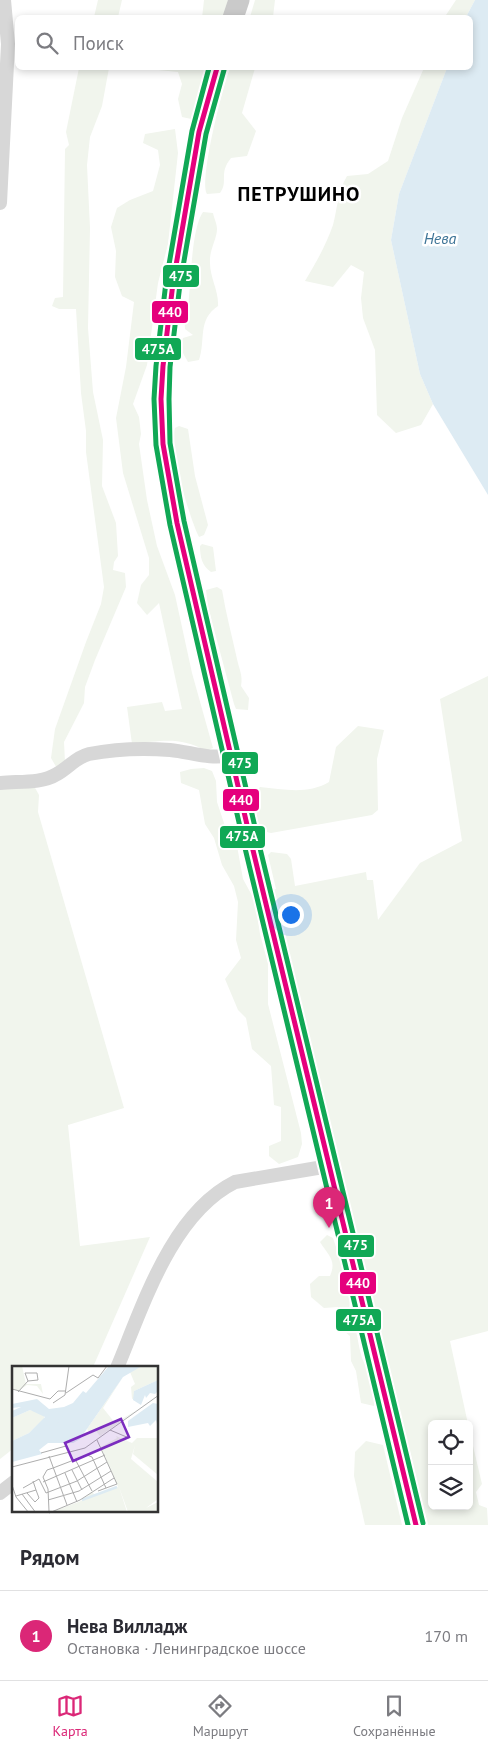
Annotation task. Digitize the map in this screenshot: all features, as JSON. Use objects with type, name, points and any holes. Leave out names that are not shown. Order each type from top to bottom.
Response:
[{"type":"main road","points":[[234,15],[239,0]]},
{"type":"main road","points":[[216,70],[199,132],[164,351],[161,399],[164,444],[177,523],[230,755],[416,1525]]},
{"type":"street","points":[[0,202],[3,83],[8,44],[4,0]]},
{"type":"street","points":[[0,783],[42,780],[56,775],[71,762],[87,754],[149,749],[171,750],[211,758],[230,755]]},
{"type":"street","points":[[118,1366],[159,1270],[180,1233],[209,1200],[223,1188],[235,1182],[329,1166]]},
{"type":"street","points":[[0,1493],[12,1484]]},
{"type":"shaded area","points":[[98,0],[122,0],[118,15],[94,15]]},
{"type":"shaded area","points":[[204,0],[228,0],[226,15],[202,15]]},
{"type":"shaded area","points":[[255,0],[275,0],[273,15],[251,15]]},
{"type":"shaded area","points":[[456,0],[475,0],[467,15],[446,15]]},
{"type":"shaded area","points":[[79,70],[109,70],[102,106],[90,137],[87,165],[90,228],[88,328],[93,392],[103,440],[102,486],[116,523],[118,556],[114,562],[113,570],[125,573],[126,587],[85,687],[84,703],[64,742],[65,762],[58,770],[51,758],[55,729],[101,604],[104,587],[86,452],[76,309],[59,309],[52,306],[55,298],[63,297],[65,149],[69,145],[66,132]]},
{"type":"shaded area","points":[[158,70],[210,70],[196,120],[182,117],[178,99],[182,84],[178,72]]},
{"type":"shaded area","points":[[229,70],[254,70],[242,113],[256,131],[247,156],[231,158],[225,169],[223,189],[220,193],[207,194],[205,185],[206,171],[222,93]]},
{"type":"shaded area","points":[[423,70],[446,70],[399,194],[391,240],[420,374],[433,404],[421,425],[396,433],[377,415],[375,350],[363,318],[361,298],[364,272],[351,265],[333,287],[305,281],[321,254],[333,225],[339,194],[347,176],[368,174],[388,161],[402,118]]},
{"type":"shaded area","points":[[175,129],[178,153],[168,244],[158,283],[147,365],[133,404],[139,417],[141,434],[139,444],[147,500],[157,546],[175,595],[192,673],[213,748],[206,751],[197,746],[179,741],[132,744],[127,707],[162,702],[165,711],[182,709],[159,603],[147,615],[137,603],[141,585],[149,575],[149,558],[123,473],[116,418],[126,367],[134,302],[122,296],[115,277],[116,251],[111,227],[117,208],[130,200],[153,191],[160,165],[158,150],[143,143],[145,134]]},
{"type":"shaded area","points":[[203,212],[213,213],[217,227],[210,263],[218,306],[207,318],[199,360],[188,362],[181,345],[183,338],[193,335],[185,329],[185,323],[194,243],[199,220]]},
{"type":"shaded area","points":[[179,426],[188,429],[195,476],[208,525],[204,535],[199,537],[185,499],[177,466],[174,438],[175,428]]},
{"type":"shaded area","points":[[202,544],[213,547],[216,571],[211,572],[204,564],[200,550]]},
{"type":"shaded area","points":[[217,587],[222,590],[241,675],[241,686],[249,698],[248,710],[236,709],[234,704],[208,607],[206,590]]},
{"type":"shaded area","points":[[488,676],[488,1331],[450,1341],[467,1420],[428,1420],[428,1510],[473,1510],[473,1446],[482,1484],[476,1492],[479,1505],[487,1508],[488,1525],[428,1525],[272,890],[276,889],[268,855],[271,852],[287,854],[291,859],[295,886],[366,872],[367,880],[373,880],[378,920],[420,863],[462,841],[440,699]]},
{"type":"shaded area","points":[[358,726],[384,730],[377,759],[378,810],[372,815],[271,833],[265,831],[257,817],[256,792],[260,787],[304,790],[329,782],[336,747]]},
{"type":"shaded area","points":[[204,768],[212,771],[216,781],[217,802],[225,826],[237,846],[243,879],[255,901],[260,934],[268,964],[268,1004],[301,1133],[302,1144],[298,1157],[279,1164],[269,1156],[269,1146],[281,1141],[281,1107],[274,1105],[271,1066],[252,1049],[246,1018],[238,1010],[225,979],[241,958],[236,940],[238,902],[234,886],[222,865],[214,838],[205,824],[199,790],[181,783],[180,772]]},
{"type":"shaded area","points":[[34,786],[39,795],[38,812],[124,1108],[68,1125],[80,1246],[150,1237],[93,1366],[12,1366],[12,1450],[0,1459],[0,789]]},
{"type":"shaded area","points":[[327,1235],[333,1238],[350,1289],[349,1326],[356,1331],[361,1355],[373,1387],[374,1406],[361,1403],[356,1371],[351,1361],[350,1336],[344,1331],[338,1307],[324,1308],[311,1297],[310,1284],[319,1276],[330,1276],[332,1270],[331,1258],[320,1242]]},
{"type":"shaded area","points":[[366,1441],[383,1445],[402,1525],[365,1525],[354,1476],[355,1452]]},
{"type":"water","name":"Нева","points":[[475,0],[488,0],[488,495],[433,404],[420,374],[391,240],[399,194],[446,70],[473,70],[473,15],[467,15]]},
{"type":"transit line","name":"475А","points":[[208,70],[192,131],[166,282],[156,366],[154,399],[156,445],[170,525],[244,844],[408,1525]]},
{"type":"transit line","name":"440","points":[[216,70],[199,132],[173,283],[163,366],[161,399],[163,444],[177,523],[251,842],[416,1525]]},
{"type":"transit line","name":"475","points":[[224,70],[206,134],[180,284],[170,367],[170,443],[184,521],[258,840],[423,1523]]},
{"type":"place","name":"Нева Вилладж","points":[[329,1228]]},
{"type":"district","name":"ПЕТРУШИНО","points":[[299,194]]}]
